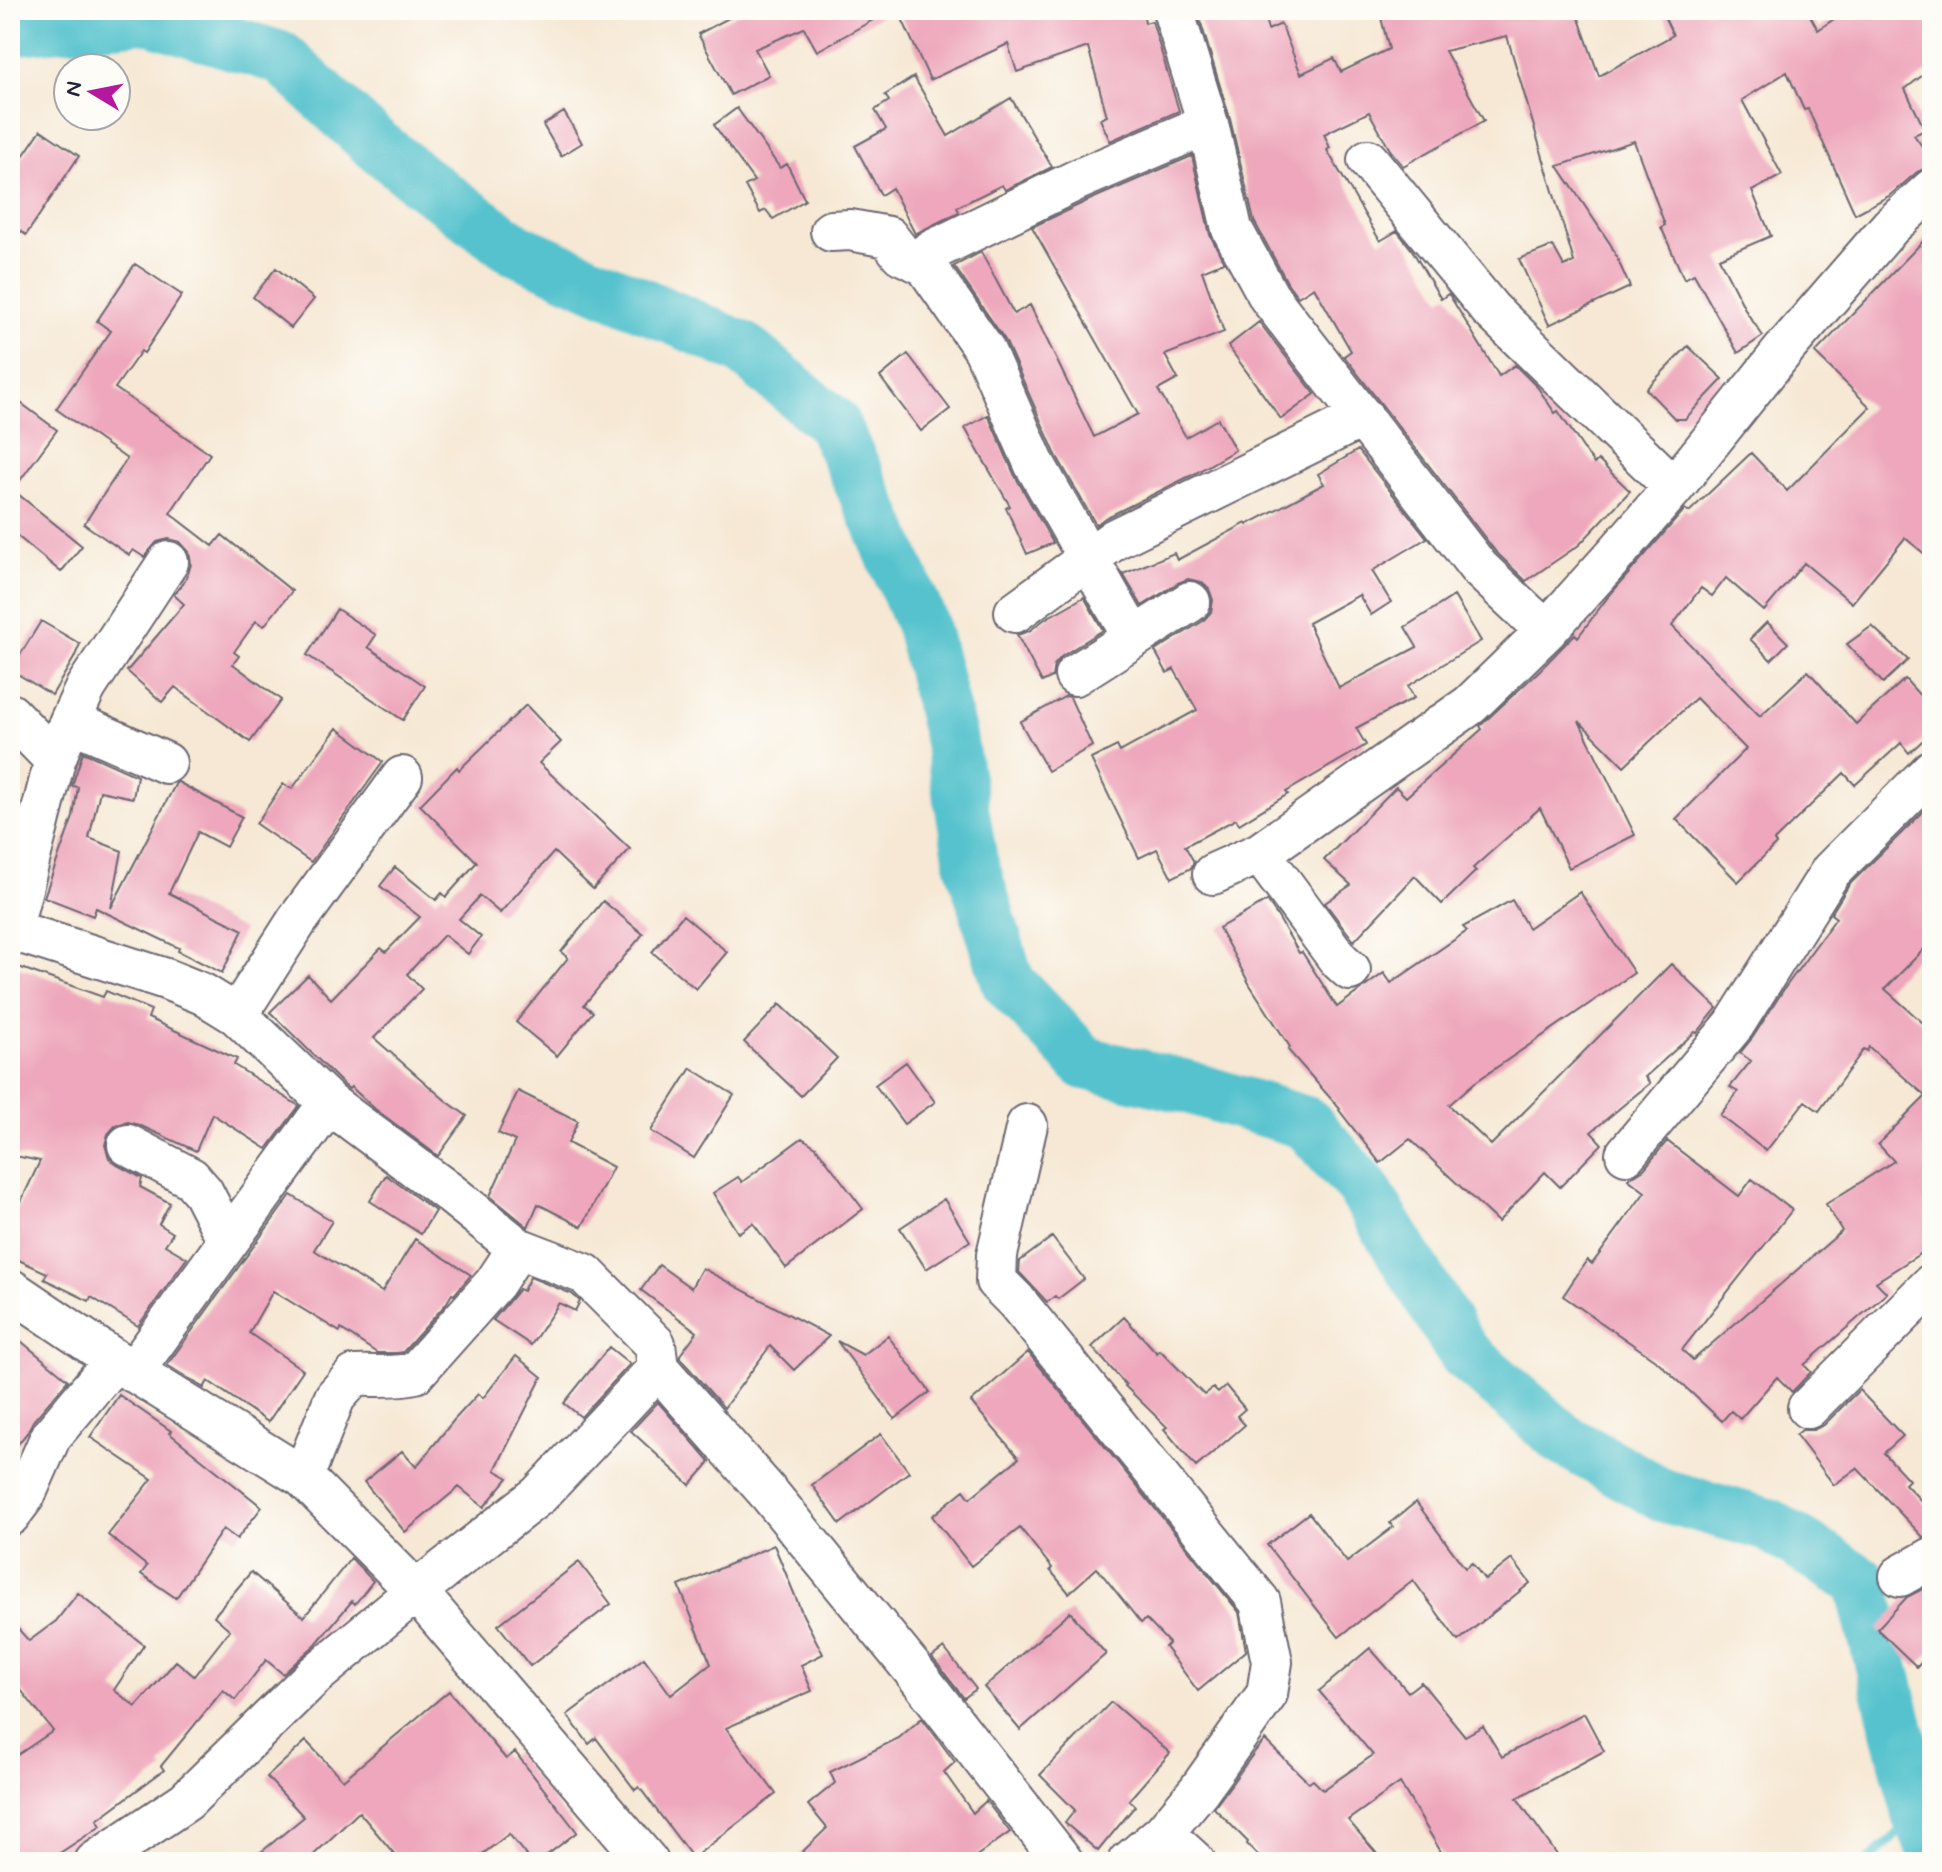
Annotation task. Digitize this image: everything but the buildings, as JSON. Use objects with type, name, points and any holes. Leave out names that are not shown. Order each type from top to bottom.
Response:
[{"type":"street","points":[[1173,10],[1208,124],[1232,229],[1269,297],[1479,568],[1546,631]]},
{"type":"street","points":[[925,265],[929,252],[1077,180],[1208,124]]},
{"type":"street","points":[[1368,160],[1490,309],[1674,487]]},
{"type":"street","points":[[1213,874],[1260,853],[1470,705],[1546,631],[1674,487],[1786,347],[1891,226],[1932,189]]},
{"type":"street","points":[[831,231],[850,230],[888,237],[901,254],[925,265],[984,349],[1034,463],[1133,637]]},
{"type":"street","points":[[1015,612],[1115,539],[1363,417]]},
{"type":"street","points":[[168,562],[86,687],[70,721],[55,760],[11,932],[166,979],[203,994],[237,1015],[329,1103],[518,1248],[585,1274],[655,1344],[658,1368],[800,1531],[1063,1862]]},
{"type":"street","points":[[1075,675],[1190,602]]},
{"type":"street","points":[[10,714],[55,760]]},
{"type":"street","points":[[70,721],[166,763]]},
{"type":"street","points":[[1626,1154],[1734,1025],[1831,871],[1932,770]]},
{"type":"street","points":[[237,1015],[297,921],[402,777]]},
{"type":"street","points":[[1260,853],[1339,960],[1350,970]]},
{"type":"street","points":[[10,1515],[25,1495],[51,1436],[124,1366],[228,1241],[329,1103]]},
{"type":"street","points":[[1027,1125],[997,1255],[996,1281],[1016,1301],[1260,1602],[1269,1639],[1272,1662],[1267,1694],[1199,1790],[1163,1833],[1129,1862]]},
{"type":"street","points":[[128,1145],[191,1178],[203,1192],[228,1241]]},
{"type":"street","points":[[303,1477],[335,1397],[354,1376],[376,1374],[400,1377],[415,1373],[495,1283],[518,1248]]},
{"type":"street","points":[[1808,1408],[1932,1284]]},
{"type":"street","points":[[10,1289],[124,1366],[303,1477],[416,1591],[632,1857]]},
{"type":"street","points":[[95,1862],[186,1801],[315,1675],[539,1495],[658,1368]]},
{"type":"street","points":[[1163,1833],[1195,1862]]},
{"type":"waterway","points":[[10,29],[144,16],[281,58],[372,141],[420,180],[516,249],[742,348],[832,422],[922,625],[950,737],[971,861],[1008,982],[1085,1063],[1188,1087],[1306,1123],[1363,1188],[1463,1352],[1564,1440],[1665,1496],[1769,1525],[1861,1582],[1919,1814],[1932,1846]]},
{"type":"waterway","points":[[1867,1862],[1919,1814]]}]
